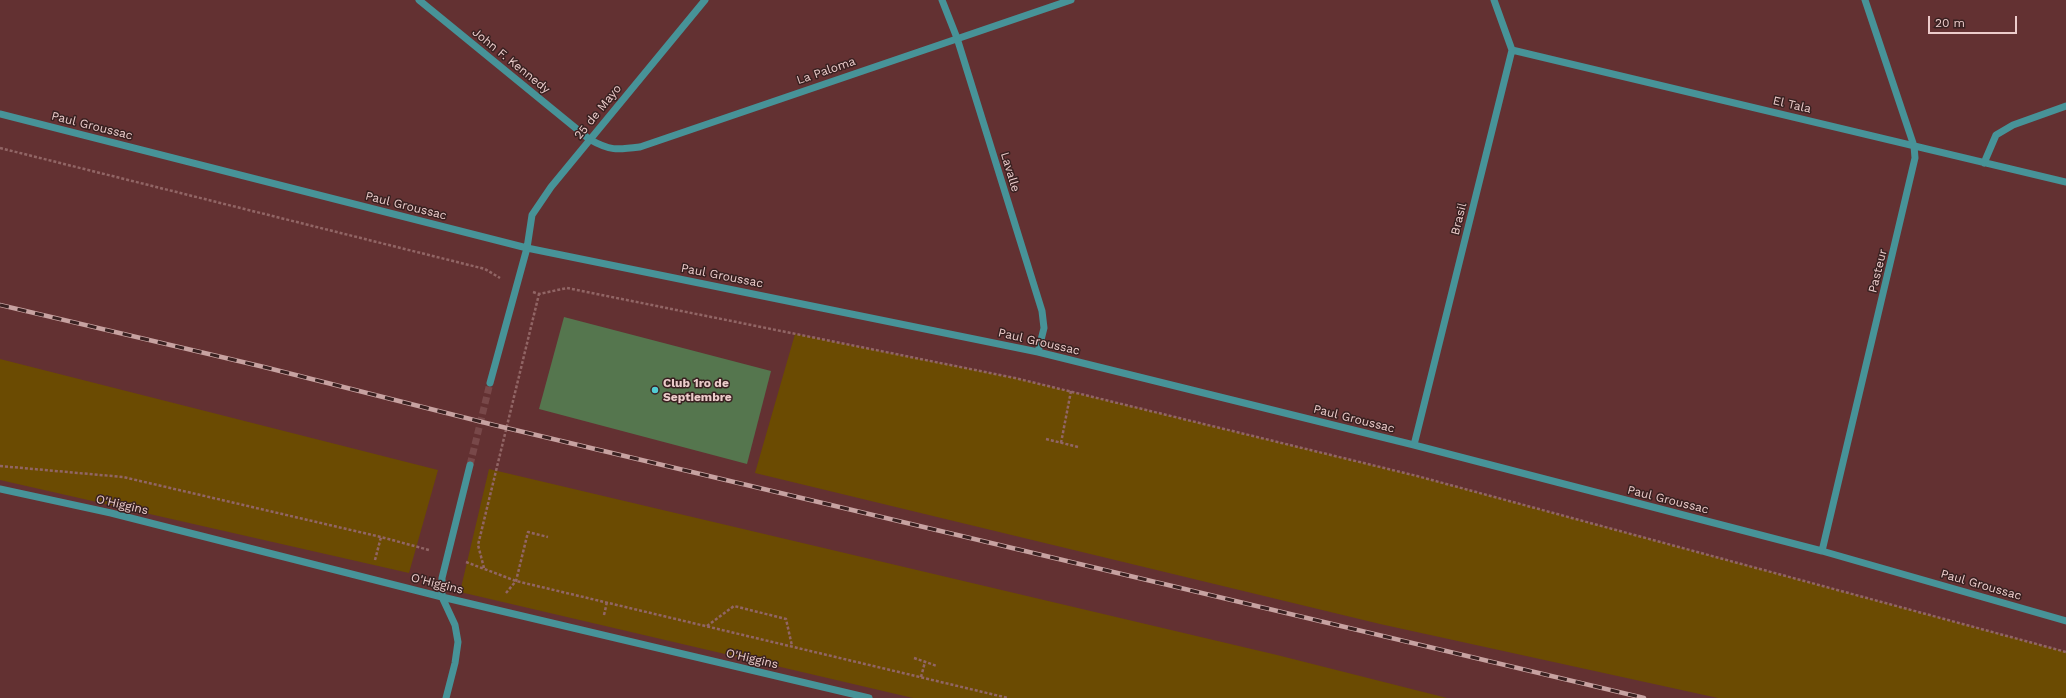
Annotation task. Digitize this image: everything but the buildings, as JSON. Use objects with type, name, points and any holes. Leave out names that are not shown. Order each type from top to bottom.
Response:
[{"type":"street","name":"John F. Kennedy","points":[[419,0],[589,139]]},
{"type":"street","name":"25 de Mayo","points":[[490,383],[527,248],[532,216],[551,187],[589,139],[705,0]]},
{"type":"street","name":"Lavalle","points":[[942,0],[957,38],[1042,311],[1044,328],[1038,352]]},
{"type":"street","name":"La Paloma","points":[[589,139],[604,148],[618,150],[640,147],[1071,0]]},
{"type":"street","points":[[1494,0],[1512,50]]},
{"type":"street","name":"Pasteur","points":[[1822,551],[1916,158],[1914,146],[1866,0]]},
{"type":"street","name":"El Tala","points":[[1512,50],[2066,182]]},
{"type":"street","name":"Brasil","points":[[1414,446],[1512,50]]},
{"type":"street","points":[[1984,163],[1996,135],[2013,125],[2066,106]]},
{"type":"street","name":"Paul Groussac","points":[[0,114],[527,248],[1038,352],[1414,446],[1822,551],[2066,622]]},
{"type":"street","points":[[446,698],[455,662],[458,642],[455,625],[442,597],[442,578],[470,465]]},
{"type":"street","name":"O'Higgins","points":[[0,489],[111,513],[442,597],[869,698]]},
{"type":"path","points":[[0,148],[485,269],[516,288],[539,294],[567,288],[1015,378],[1071,391],[1416,476],[2066,652]]},
{"type":"path","points":[[484,568],[478,545],[539,294]]},
{"type":"path","points":[[1061,443],[1071,391]]},
{"type":"path","points":[[1046,440],[1078,447]]},
{"type":"path","points":[[0,466],[122,477],[381,537],[448,555],[516,581],[1008,698]]},
{"type":"path","points":[[494,609],[516,581],[528,532],[548,537]]},
{"type":"path","points":[[370,578],[381,537]]},
{"type":"path","points":[[707,626],[734,606],[786,619],[792,646]]},
{"type":"path","points":[[914,658],[937,666]]},
{"type":"path","points":[[921,677],[925,662]]},
{"type":"shaded area","points":[[795,334],[1015,378],[1417,476],[2066,652],[2066,698],[1718,698],[1380,624],[755,473]]},
{"type":"shaded area","points":[[0,359],[438,470],[409,573],[0,480]]},
{"type":"shaded area","points":[[489,469],[1277,655],[1447,698],[913,698],[460,592]]},
{"type":"tunnel","points":[[470,465],[490,383]]},
{"type":"railway","points":[[0,305],[264,367],[494,425],[1644,698]]},
{"type":"place","name":"Club 1ro de Septiembre","points":[[655,390]]}]
